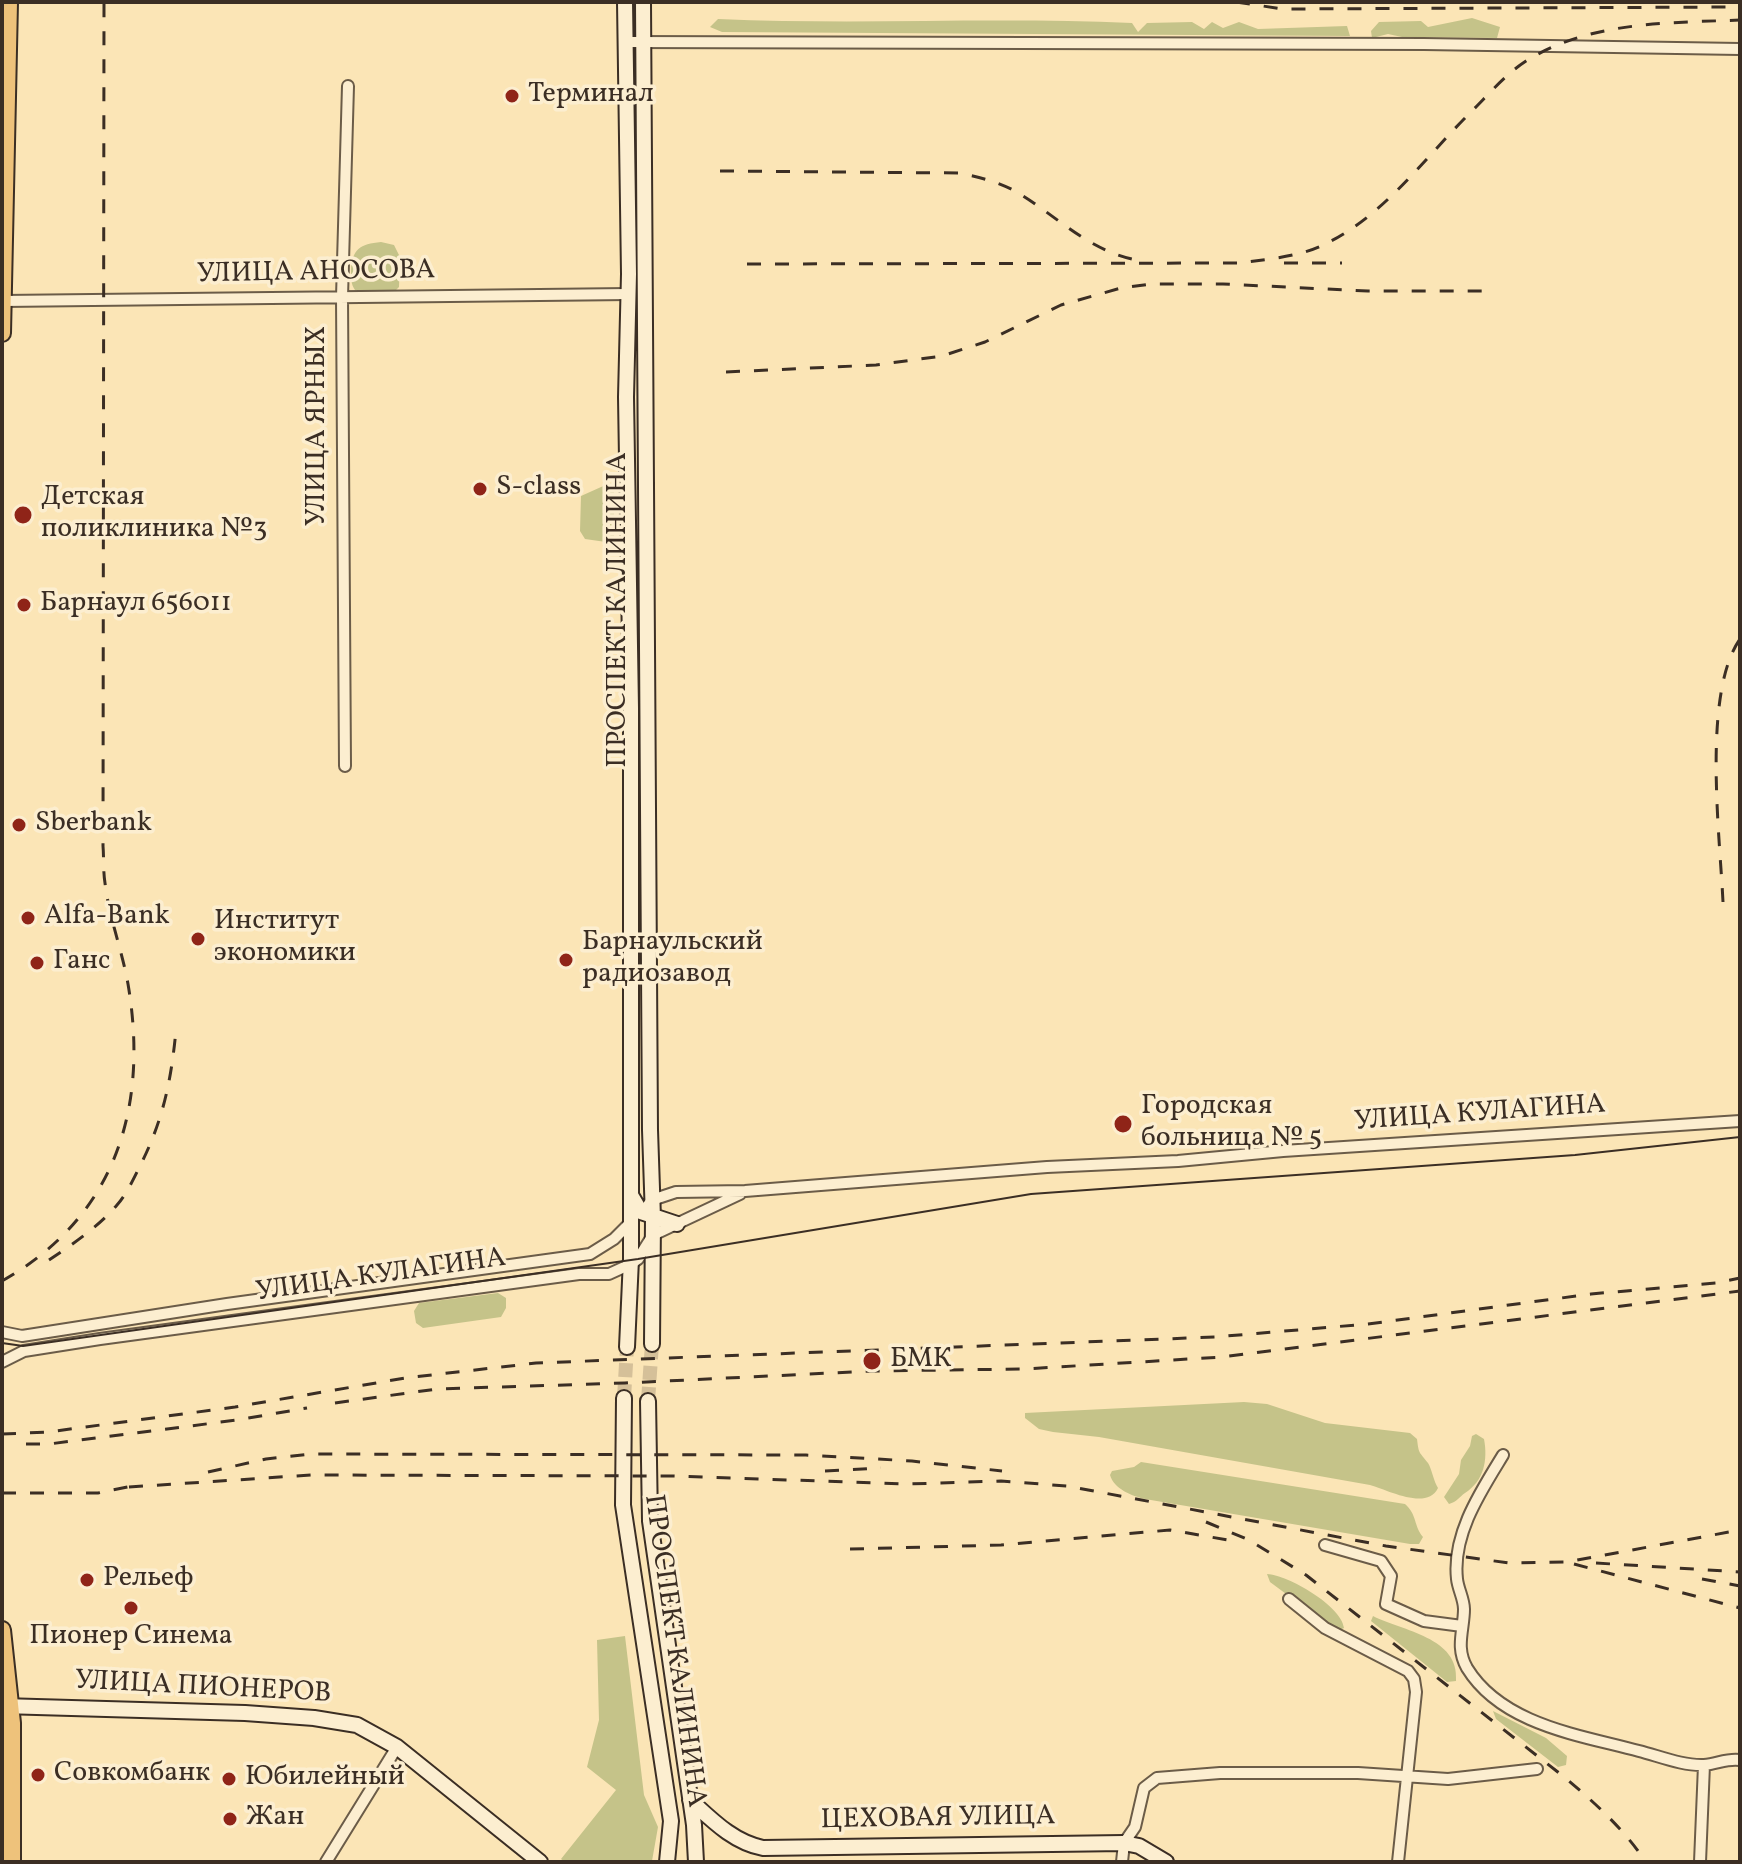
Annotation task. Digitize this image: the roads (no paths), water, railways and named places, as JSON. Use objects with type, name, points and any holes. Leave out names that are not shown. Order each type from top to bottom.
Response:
[{"type":"main road","points":[[2,333],[9,2]]},
{"type":"main road","name":"ПРОСПЕКТ КАЛИНИНА","points":[[625,2],[624,42],[637,294],[652,1200],[642,1218]]},
{"type":"main road","name":"ПРОСПЕКТ КАЛИНИНА","points":[[643,2],[637,294],[626,397],[631,708],[631,1195],[653,1235],[652,1344]]},
{"type":"main road","points":[[627,1347],[631,1259],[642,1218],[677,1224]]},
{"type":"main road","name":"ПРОСПЕКТ КАЛИНИНА","points":[[624,1398],[623,1505],[671,1821],[667,1862]]},
{"type":"main road","name":"ПРОСПЕКТ КАЛИНИНА","points":[[648,1401],[650,1521],[694,1825],[696,1862]]},
{"type":"main road","points":[[2,1630],[14,1794],[12,1862]]},
{"type":"main road","name":"УЛИЦА ПИОНЕРОВ","points":[[6,1706],[314,1718],[357,1725],[397,1747],[540,1862]]},
{"type":"main road","points":[[668,1800],[690,1800]]},
{"type":"main road","name":"ЦЕХОВАЯ УЛИЦА","points":[[690,1800],[726,1832],[752,1846]]},
{"type":"main road","name":"ЦЕХОВАЯ УЛИЦА","points":[[671,1821],[694,1825],[732,1842],[776,1848],[1124,1843],[1139,1846],[1166,1862]]},
{"type":"street","points":[[624,42],[1424,44],[1740,49]]},
{"type":"street","name":"УЛИЦА ЯРНЫХ","points":[[345,766],[342,297],[348,86]]},
{"type":"street","name":"УЛИЦА АНОСОВА","points":[[2,301],[637,294]]},
{"type":"street","name":"УЛИЦА КУЛАГИНА","points":[[652,1200],[676,1192],[745,1191],[1047,1167],[1178,1161],[1283,1151],[1740,1121]]},
{"type":"street","name":"УЛИЦА КУЛАГИНА","points":[[2,1362],[24,1351],[100,1339],[579,1274],[609,1274],[631,1259],[638,1259],[653,1235],[745,1191]]},
{"type":"street","name":"УЛИЦА КУЛАГИНА","points":[[2,1332],[22,1336],[590,1254],[642,1218]]},
{"type":"street","points":[[227,1304],[231,1321]]},
{"type":"street","points":[[129,1320],[132,1335]]},
{"type":"street","points":[[98,1325],[100,1339]]},
{"type":"street","points":[[1503,1455],[1461,1537],[1457,1557],[1457,1580],[1464,1606],[1459,1647],[1467,1668],[1488,1691],[1542,1725],[1676,1761],[1704,1765],[1740,1760]]},
{"type":"street","points":[[1325,1545],[1381,1561],[1391,1576],[1386,1604],[1424,1621],[1462,1626]]},
{"type":"street","points":[[1289,1599],[1325,1628],[1408,1671],[1414,1679],[1416,1692],[1398,1862]]},
{"type":"street","points":[[326,1862],[397,1747]]},
{"type":"street","points":[[1700,1862],[1704,1765]]},
{"type":"street","points":[[1122,1862],[1124,1843],[1135,1827],[1144,1788],[1157,1778],[1258,1773],[1358,1773],[1448,1779],[1537,1769]]},
{"type":"tunnel","points":[[648,1401],[652,1344]]},
{"type":"tunnel","points":[[624,1398],[627,1347]]},
{"type":"tram line","points":[[2,1343],[23,1346],[638,1259],[1031,1194],[1575,1155],[1740,1137]]},
{"type":"railway","points":[[2,1281],[41,1255],[73,1225],[98,1191],[116,1155],[127,1115],[133,1073],[133,1029],[128,984],[107,896],[103,846],[104,2]]},
{"type":"railway","points":[[1236,2],[1283,9],[1740,7]]},
{"type":"railway","points":[[747,264],[1240,263],[1293,255],[1323,245],[1366,218],[1505,78],[1526,61],[1576,38],[1603,31],[1685,22],[1740,20]]},
{"type":"railway","points":[[720,171],[959,173],[1013,190],[1099,247],[1132,259]]},
{"type":"railway","points":[[1284,263],[1342,263]]},
{"type":"railway","points":[[726,372],[876,365],[942,356],[985,342],[1061,305],[1121,288],[1151,284],[1368,291],[1494,291]]},
{"type":"railway","points":[[1723,902],[1717,804],[1717,729],[1728,663],[1740,639]]},
{"type":"railway","points":[[49,1260],[102,1221],[129,1187],[160,1117],[176,1030]]},
{"type":"railway","points":[[2,1434],[48,1432],[235,1407],[405,1378],[536,1363],[1215,1337],[1368,1324],[1591,1294],[1716,1283],[1740,1278]]},
{"type":"railway","points":[[335,1403],[437,1389],[872,1371],[1024,1369],[1222,1357],[1740,1291]]},
{"type":"railway","points":[[26,1444],[49,1444],[237,1420],[307,1408]]},
{"type":"railway","points":[[208,1472],[266,1459],[311,1454],[806,1455],[912,1461],[1002,1471]]},
{"type":"railway","points":[[825,1471],[881,1468]]},
{"type":"railway","points":[[129,1487],[311,1475],[672,1476],[908,1484],[1001,1481],[1067,1486],[1386,1546],[1509,1563],[1567,1562],[1740,1530]]},
{"type":"railway","points":[[2,1493],[98,1493],[137,1485]]},
{"type":"railway","points":[[1206,1522],[1249,1540],[1306,1575],[1563,1776],[1608,1816],[1646,1862]]},
{"type":"railway","points":[[850,1549],[1001,1545],[1170,1530],[1228,1540]]},
{"type":"railway","points":[[1596,1563],[1740,1572]]},
{"type":"railway","points":[[1574,1564],[1740,1608]]},
{"type":"railway","points":[[1702,1579],[1740,1586]]},
{"type":"place","name":"Терминал","points":[[512,96]]},
{"type":"place","name":"S-class","points":[[480,489]]},
{"type":"place","name":"Детская поликлиника №3","points":[[23,515]]},
{"type":"place","name":"Барнаул 656011","points":[[24,605]]},
{"type":"place","name":"Sberbank","points":[[19,825]]},
{"type":"place","name":"Alfa-Bank","points":[[28,918]]},
{"type":"place","name":"Институт экономики","points":[[198,939]]},
{"type":"place","name":"Барнаульский радиозавод","points":[[566,960]]},
{"type":"place","name":"Ганс","points":[[37,963]]},
{"type":"place","name":"Городская больница № 5","points":[[1123,1124]]},
{"type":"place","name":"БМК","points":[[872,1361]]},
{"type":"place","name":"Рельеф","points":[[87,1580]]},
{"type":"place","name":"Пионер Синема","points":[[131,1608]]},
{"type":"place","name":"Совкомбанк","points":[[38,1775]]},
{"type":"place","name":"Юбилейный","points":[[229,1779]]},
{"type":"place","name":"Жан","points":[[230,1819]]}]
